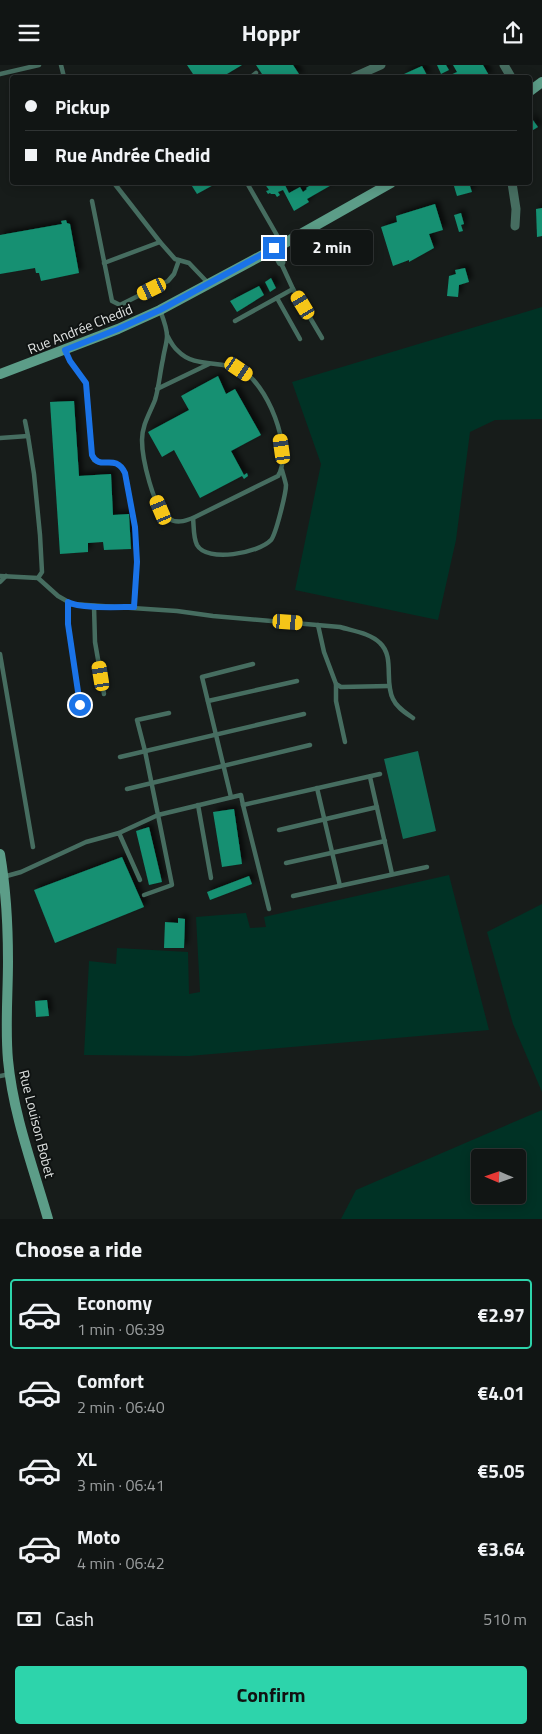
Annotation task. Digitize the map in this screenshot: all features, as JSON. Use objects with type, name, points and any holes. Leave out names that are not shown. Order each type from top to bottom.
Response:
[{"type":"street","points":[[358,75],[381,65]]},
{"type":"street","name":"Rue Andrée Chedid","points":[[0,374],[118,329],[160,310],[209,285],[387,185]]},
{"type":"street","points":[[512,185],[516,209],[515,226]]},
{"type":"street","points":[[278,246],[281,262]]},
{"type":"street","name":"Rue Louison Bobet","points":[[0,854],[7,916],[5,1075],[48,1219]]},
{"type":"lane","points":[[0,74],[39,65]]},
{"type":"lane","points":[[116,185],[160,243],[175,259],[190,263],[209,285]]},
{"type":"lane","points":[[248,185],[278,246]]},
{"type":"lane","points":[[92,201],[112,301],[120,305],[168,281],[174,274],[179,260]]},
{"type":"lane","points":[[104,263],[160,243]]},
{"type":"lane","points":[[281,262],[293,289],[322,338]]},
{"type":"lane","points":[[235,321],[293,289]]},
{"type":"lane","points":[[277,298],[300,339]]},
{"type":"lane","points":[[160,310],[167,335],[176,351],[188,359],[239,369],[254,378],[278,423],[282,449],[282,470],[286,485],[276,531],[272,539],[263,546],[249,552],[223,555],[208,553],[197,546],[194,537],[194,518]]},
{"type":"lane","points":[[167,335],[155,400],[146,418],[142,439],[144,461],[154,494],[167,518],[182,522],[194,518],[278,476],[282,470]]},
{"type":"lane","points":[[65,350],[70,361],[86,383],[94,460],[99,463],[116,463],[121,466],[125,473],[135,527],[137,562],[134,607]]},
{"type":"lane","points":[[157,389],[210,363]]},
{"type":"lane","points":[[25,421],[34,474],[40,535],[42,572],[38,578]]},
{"type":"lane","points":[[0,437],[28,436]]},
{"type":"lane","points":[[0,576],[38,578],[58,597],[72,604],[177,611],[340,627],[358,632],[380,643],[386,651],[389,686],[393,700],[400,709],[413,718]]},
{"type":"lane","points":[[0,582],[6,576]]},
{"type":"lane","points":[[68,602],[68,624],[80,705]]},
{"type":"lane","points":[[94,606],[95,641],[104,694]]},
{"type":"lane","points":[[318,625],[324,652],[336,685],[336,701],[345,742]]},
{"type":"lane","points":[[0,654],[33,847]]},
{"type":"lane","points":[[231,797],[202,677],[253,664]]},
{"type":"lane","points":[[208,701],[297,681]]},
{"type":"lane","points":[[336,685],[341,687],[389,686]]},
{"type":"lane","points":[[144,895],[172,885],[152,783],[137,720],[170,713]]},
{"type":"lane","points":[[120,757],[304,714]]},
{"type":"lane","points":[[127,789],[310,745]]},
{"type":"lane","points":[[243,805],[380,774]]},
{"type":"lane","points":[[370,777],[392,874]]},
{"type":"lane","points":[[317,788],[340,886]]},
{"type":"lane","points":[[2,877],[21,872],[86,842],[119,833],[158,815],[241,795],[269,909]]},
{"type":"lane","points":[[198,805],[211,878]]},
{"type":"lane","points":[[279,830],[377,807]]},
{"type":"lane","points":[[119,833],[140,880]]},
{"type":"lane","points":[[286,863],[385,841]]},
{"type":"lane","points":[[293,896],[427,867]]},
{"type":"shaded area","points":[[542,307],[542,419],[495,420],[470,432],[456,540],[438,620],[295,590],[321,464],[292,382]]},
{"type":"shaded area","points":[[418,751],[436,831],[403,839],[384,759]]},
{"type":"shaded area","points":[[449,875],[489,1030],[189,1056],[84,1055],[89,961],[116,964],[117,948],[188,952],[189,994],[200,992],[196,917],[246,913],[250,928],[266,927],[264,917]]},
{"type":"shaded area","points":[[542,904],[542,1092],[513,1024],[487,932]]},
{"type":"shaded area","points":[[542,1110],[542,1219],[341,1219],[356,1190]]},
{"type":"building","points":[[187,65],[242,65],[225,75],[194,75]]},
{"type":"building","points":[[256,65],[293,65],[300,75],[263,75]]},
{"type":"building","points":[[437,65],[446,65],[449,70],[441,74]]},
{"type":"building","points":[[453,65],[483,65],[489,75],[450,75],[457,72]]},
{"type":"building","points":[[422,66],[427,75],[404,75]]},
{"type":"building","points":[[532,119],[538,127],[532,131]]},
{"type":"building","points":[[191,185],[213,185],[197,194]]},
{"type":"building","points":[[265,185],[285,185],[289,193],[300,187],[303,192],[311,185],[332,185],[307,199],[309,202],[294,211],[283,190],[278,192],[280,195],[277,197],[275,194],[268,194],[266,191],[269,190]]},
{"type":"building","points":[[454,185],[470,185],[472,192],[457,196]]},
{"type":"building","points":[[435,204],[443,230],[429,234],[434,248],[409,262],[409,260],[393,266],[381,227],[397,222],[396,216]]},
{"type":"building","points":[[542,208],[542,236],[537,237],[536,209]]},
{"type":"building","points":[[461,213],[464,224],[461,225],[463,231],[459,232],[454,215]]},
{"type":"building","points":[[66,220],[70,224],[79,273],[41,281],[39,273],[36,273],[35,268],[0,274],[0,235],[62,224],[61,221]]},
{"type":"building","points":[[465,268],[469,282],[459,285],[458,297],[447,296],[449,276],[456,274],[455,270]]},
{"type":"building","points":[[271,278],[276,288],[270,292],[265,282]]},
{"type":"building","points":[[259,286],[264,295],[237,312],[230,301]]},
{"type":"building","points":[[218,376],[226,394],[235,389],[261,435],[231,451],[244,475],[247,473],[248,476],[244,479],[242,476],[200,498],[174,450],[162,457],[148,432],[189,410],[181,396]]},
{"type":"building","points":[[74,401],[79,476],[111,474],[113,515],[129,514],[131,549],[104,550],[103,542],[88,543],[88,552],[60,554],[50,402]]},
{"type":"building","points":[[234,809],[242,864],[222,867],[213,812]]},
{"type":"building","points":[[149,827],[162,882],[149,885],[136,831]]},
{"type":"building","points":[[122,857],[144,907],[55,943],[34,890]]},
{"type":"building","points":[[249,876],[252,884],[210,900],[207,892]]},
{"type":"building","points":[[178,918],[185,919],[184,948],[164,948],[165,922],[178,923]]},
{"type":"building","points":[[47,1000],[49,1016],[36,1017],[35,1001]]},
{"type":"route","points":[[80,705],[68,624],[68,602],[85,605],[134,607],[137,562],[135,527],[125,473],[121,466],[116,463],[99,463],[94,460],[86,383],[70,361],[65,350],[160,310],[274,248]]}]
